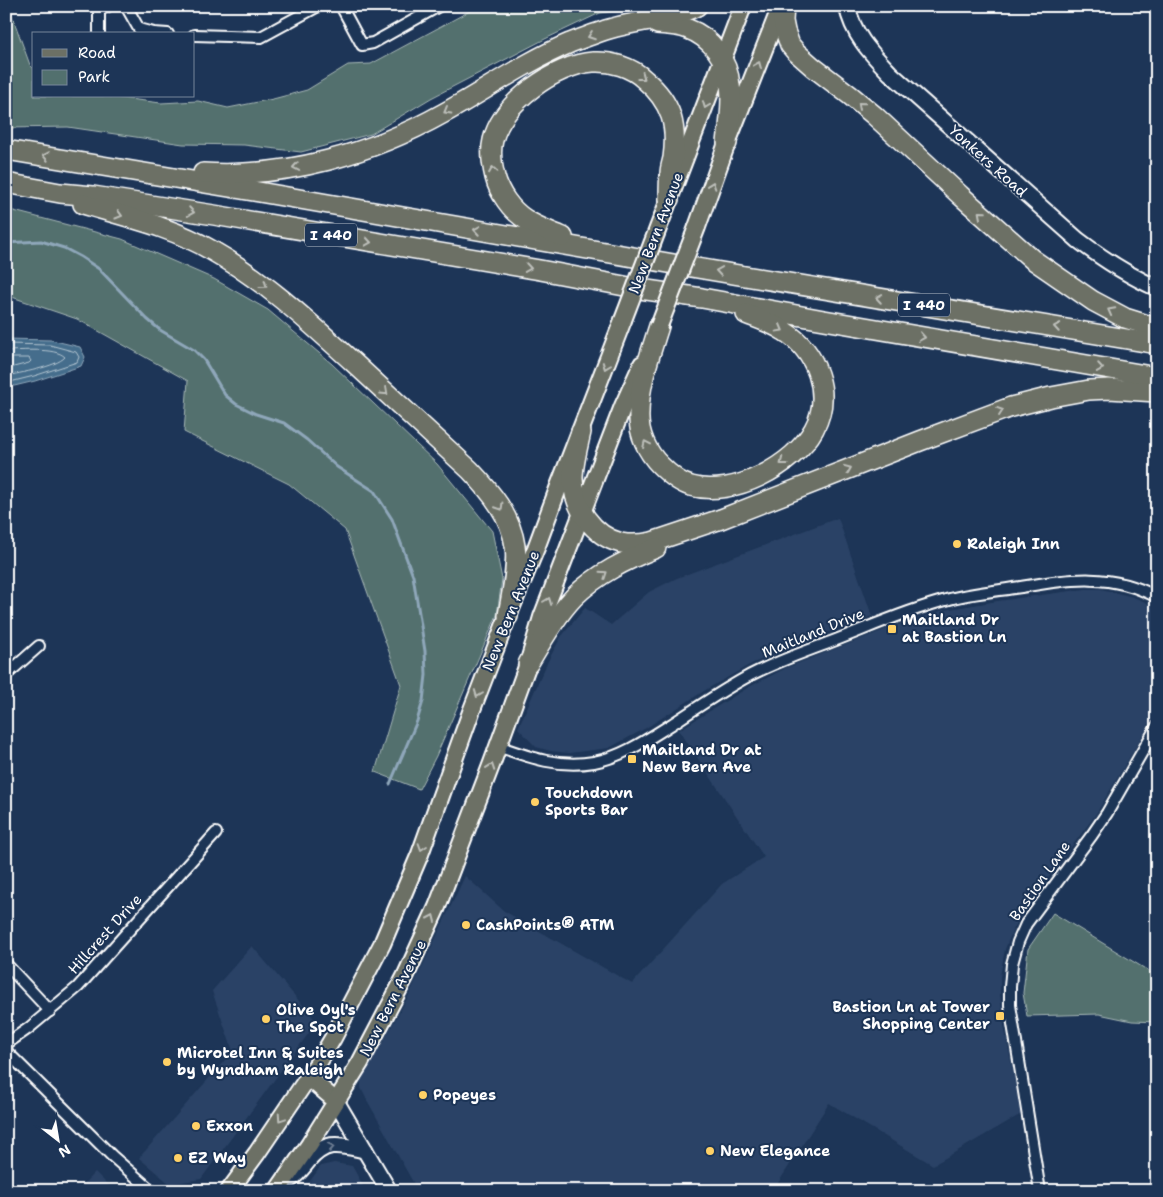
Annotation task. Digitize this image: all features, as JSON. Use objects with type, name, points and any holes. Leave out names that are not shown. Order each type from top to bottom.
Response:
[{"type":"highway","points":[[85,163],[233,174],[298,167],[334,159],[388,140],[426,122],[562,47],[609,29],[669,17],[697,6]]},
{"type":"highway","points":[[783,6],[785,31],[790,45],[796,52],[858,101],[1032,259],[1100,305],[1125,318],[1157,328]]},
{"type":"highway","points":[[638,23],[687,28],[710,43],[723,59],[730,78],[731,92],[727,143]]},
{"type":"highway","points":[[594,250],[527,220],[509,204],[496,184],[492,158],[493,139],[510,108],[534,87],[571,67],[594,62],[618,65],[640,75],[650,83],[666,103],[673,126],[669,199]]},
{"type":"highway","name":"I 440","points":[[6,150],[1157,344]]},
{"type":"highway","points":[[14,185],[133,219],[185,237],[210,249],[266,286],[306,319],[470,470],[497,501],[506,516],[516,548],[514,580],[508,616]]},
{"type":"highway","name":"I 440","points":[[14,185],[139,203],[540,270],[640,289],[702,298],[1157,377]]},
{"type":"highway","points":[[659,326],[640,392],[639,414],[642,436],[647,448],[656,460],[672,476],[685,484],[716,489],[747,482],[781,464],[806,441],[818,419],[822,396],[818,371],[814,362],[803,347],[783,330],[702,298]]},
{"type":"highway","points":[[581,432],[573,477],[576,496],[582,513],[592,525],[610,539],[621,543],[642,544],[721,519],[920,440],[1018,405],[1089,390],[1109,389],[1157,392]]},
{"type":"highway","points":[[528,664],[574,597],[592,582],[623,562],[691,534],[721,519]]},
{"type":"main road","name":"New Bern Avenue","points":[[229,1191],[309,1078],[333,1038],[382,944],[399,905],[420,854],[471,712],[581,432],[743,6]]},
{"type":"main road","name":"New Bern Avenue","points":[[278,1188],[309,1145],[379,1028],[422,942],[452,870],[528,664],[542,618],[623,406],[659,326],[727,143],[783,6]]},
{"type":"main road","points":[[309,1078],[336,1101]]},
{"type":"street","points":[[99,32],[99,10],[108,6]]},
{"type":"street","points":[[126,6],[139,29],[150,32]]},
{"type":"street","points":[[195,35],[261,37],[318,6]]},
{"type":"street","points":[[341,6],[362,45],[372,43],[439,6]]},
{"type":"street","name":"Yonkers Road","points":[[847,6],[857,35],[890,73],[1078,240],[1118,268],[1157,288]]},
{"type":"street","name":"Maitland Drive","points":[[498,746],[551,763],[595,762],[615,756],[638,745],[722,691],[771,665],[900,615],[947,599],[1080,579],[1123,584],[1146,591],[1157,597]]},
{"type":"street","points":[[6,675],[39,646]]},
{"type":"street","name":"Bastion Lane","points":[[1040,1191],[1010,1005],[1012,964],[1018,942],[1026,924],[1107,813],[1157,726]]},
{"type":"street","name":"Hillcrest Drive","points":[[6,1044],[78,987],[216,833]]},
{"type":"street","points":[[6,964],[50,1011]]},
{"type":"street","points":[[6,1050],[112,1156],[152,1191]]},
{"type":"street","points":[[336,1101],[389,1191]]},
{"type":"street","points":[[278,1188],[297,1174],[310,1159],[325,1147],[335,1145],[365,1150]]},
{"type":"shaded area","points":[[838,518],[872,616],[789,647],[751,664],[707,689],[646,728],[609,748],[569,753],[551,751],[536,747],[518,728],[548,661],[561,637],[585,608],[611,625],[649,592],[677,578]]},
{"type":"shaded area","points":[[1086,589],[1101,589],[1133,597],[1157,609],[1157,711],[1096,814],[1023,912],[1005,949],[1000,976],[1000,995],[1021,1114],[933,1165],[829,1103],[773,1191],[418,1191],[361,1088],[361,1076],[378,1051],[408,997],[465,876],[504,911],[632,984],[722,884],[764,857],[679,730],[749,687],[786,668],[897,625],[944,610]]},
{"type":"shaded area","points":[[252,946],[317,1022],[201,1179],[170,1184],[139,1158],[233,1051],[212,991]]},
{"type":"shaded area","points":[[334,1163],[352,1166],[366,1191],[303,1191],[321,1166]]},
{"type":"shaded area","points":[[95,1172],[112,1189],[121,1185],[127,1191],[77,1191]]},
{"type":"green space","points":[[479,6],[655,6],[600,13],[431,98],[371,134],[301,152],[244,145],[183,144],[68,127],[6,128],[6,10],[10,10],[32,67],[32,98],[121,98],[161,103],[198,101],[228,108],[307,90],[348,65],[371,64]]},
{"type":"green space","points":[[6,209],[122,239],[214,279],[268,310],[332,364],[437,464],[492,531],[502,579],[497,615],[436,756],[419,789],[375,772],[401,685],[345,530],[289,484],[184,432],[188,381],[77,319],[6,295]]},
{"type":"green space","points":[[1053,913],[1157,976],[1157,1022],[1132,1021],[1099,1014],[1027,1016],[1023,993],[1028,949]]},
{"type":"water","points":[[6,339],[51,340],[80,347],[85,357],[81,366],[6,388]]},
{"type":"waterway","points":[[6,243],[41,241],[64,248],[99,269],[147,319],[160,330],[194,350],[204,360],[225,395],[236,404],[256,414],[284,423],[307,440],[337,467],[374,491],[392,519],[413,576],[425,651],[426,675],[423,701],[417,721],[390,784]]},
{"type":"place","name":"Raleigh Inn","points":[[957,544]]},
{"type":"place","name":"Maitland Dr at Bastion Ln","points":[[892,629]]},
{"type":"place","name":"Maitland Dr at New Bern Ave","points":[[632,759]]},
{"type":"place","name":"Touchdown Sports Bar","points":[[535,802]]},
{"type":"place","name":"CashPoints® ATM","points":[[466,925]]},
{"type":"place","name":"Bastion Ln at Tower Shopping Center","points":[[1000,1016]]},
{"type":"place","name":"Olive Oyl's The Spot","points":[[266,1019]]},
{"type":"place","name":"Microtel Inn & Suites by Wyndham Raleigh","points":[[167,1062]]},
{"type":"place","name":"Popeyes","points":[[423,1095]]},
{"type":"place","name":"Exxon","points":[[196,1126]]},
{"type":"place","name":"New Elegance","points":[[710,1151]]},
{"type":"place","name":"EZ Way","points":[[178,1158]]}]
